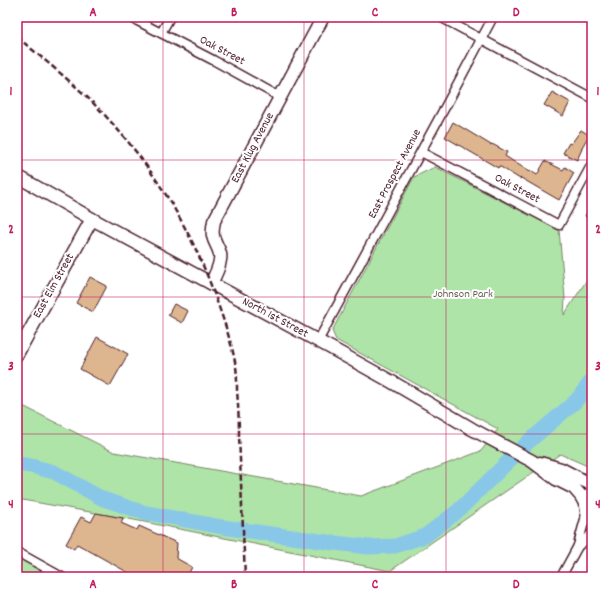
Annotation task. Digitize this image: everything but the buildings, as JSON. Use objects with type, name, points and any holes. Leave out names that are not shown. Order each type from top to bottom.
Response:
[{"type":"main road","name":"East Klug Avenue","points":[[210,283],[218,270],[221,259],[220,251],[213,237],[212,230],[214,221],[323,17]]},
{"type":"main road","name":"North 1st Street","points":[[17,176],[92,219],[318,341],[532,461],[556,479],[574,488],[581,496],[588,512]]},
{"type":"main road","name":"East Elm Street","points":[[17,354],[92,219]]},
{"type":"main road","name":"North 1st Street","points":[[532,461],[561,469],[592,484]]},
{"type":"main road","points":[[588,512],[587,498],[592,492]]},
{"type":"street","name":"Oak Street","points":[[130,17],[280,96]]},
{"type":"street","points":[[161,33],[170,17]]},
{"type":"street","points":[[440,17],[592,98]]},
{"type":"street","name":"East Prospect Avenue","points":[[318,341],[493,17]]},
{"type":"street","name":"Oak Street","points":[[421,152],[559,225],[592,164]]},
{"type":"street","points":[[561,577],[578,546],[588,512]]},
{"type":"street","points":[[578,546],[592,533]]},
{"type":"street","points":[[17,552],[62,577]]},
{"type":"green space","name":"Johnson Park","points":[[435,167],[559,230],[565,298],[564,315],[592,272],[592,468],[560,454],[390,571],[129,519],[17,499],[17,403],[114,452],[361,496],[481,451],[498,429],[336,340],[332,331],[414,177]]},
{"type":"green space","points":[[17,557],[45,572],[43,577],[17,577]]},
{"type":"waterway","points":[[17,464],[54,472],[103,499],[142,512],[222,527],[327,542],[368,547],[395,546],[425,536],[458,511],[527,443],[576,401],[592,380]]},
{"type":"railway","points":[[17,37],[85,95],[126,139],[162,188],[191,240],[204,268],[227,331],[236,367],[245,577]]}]
